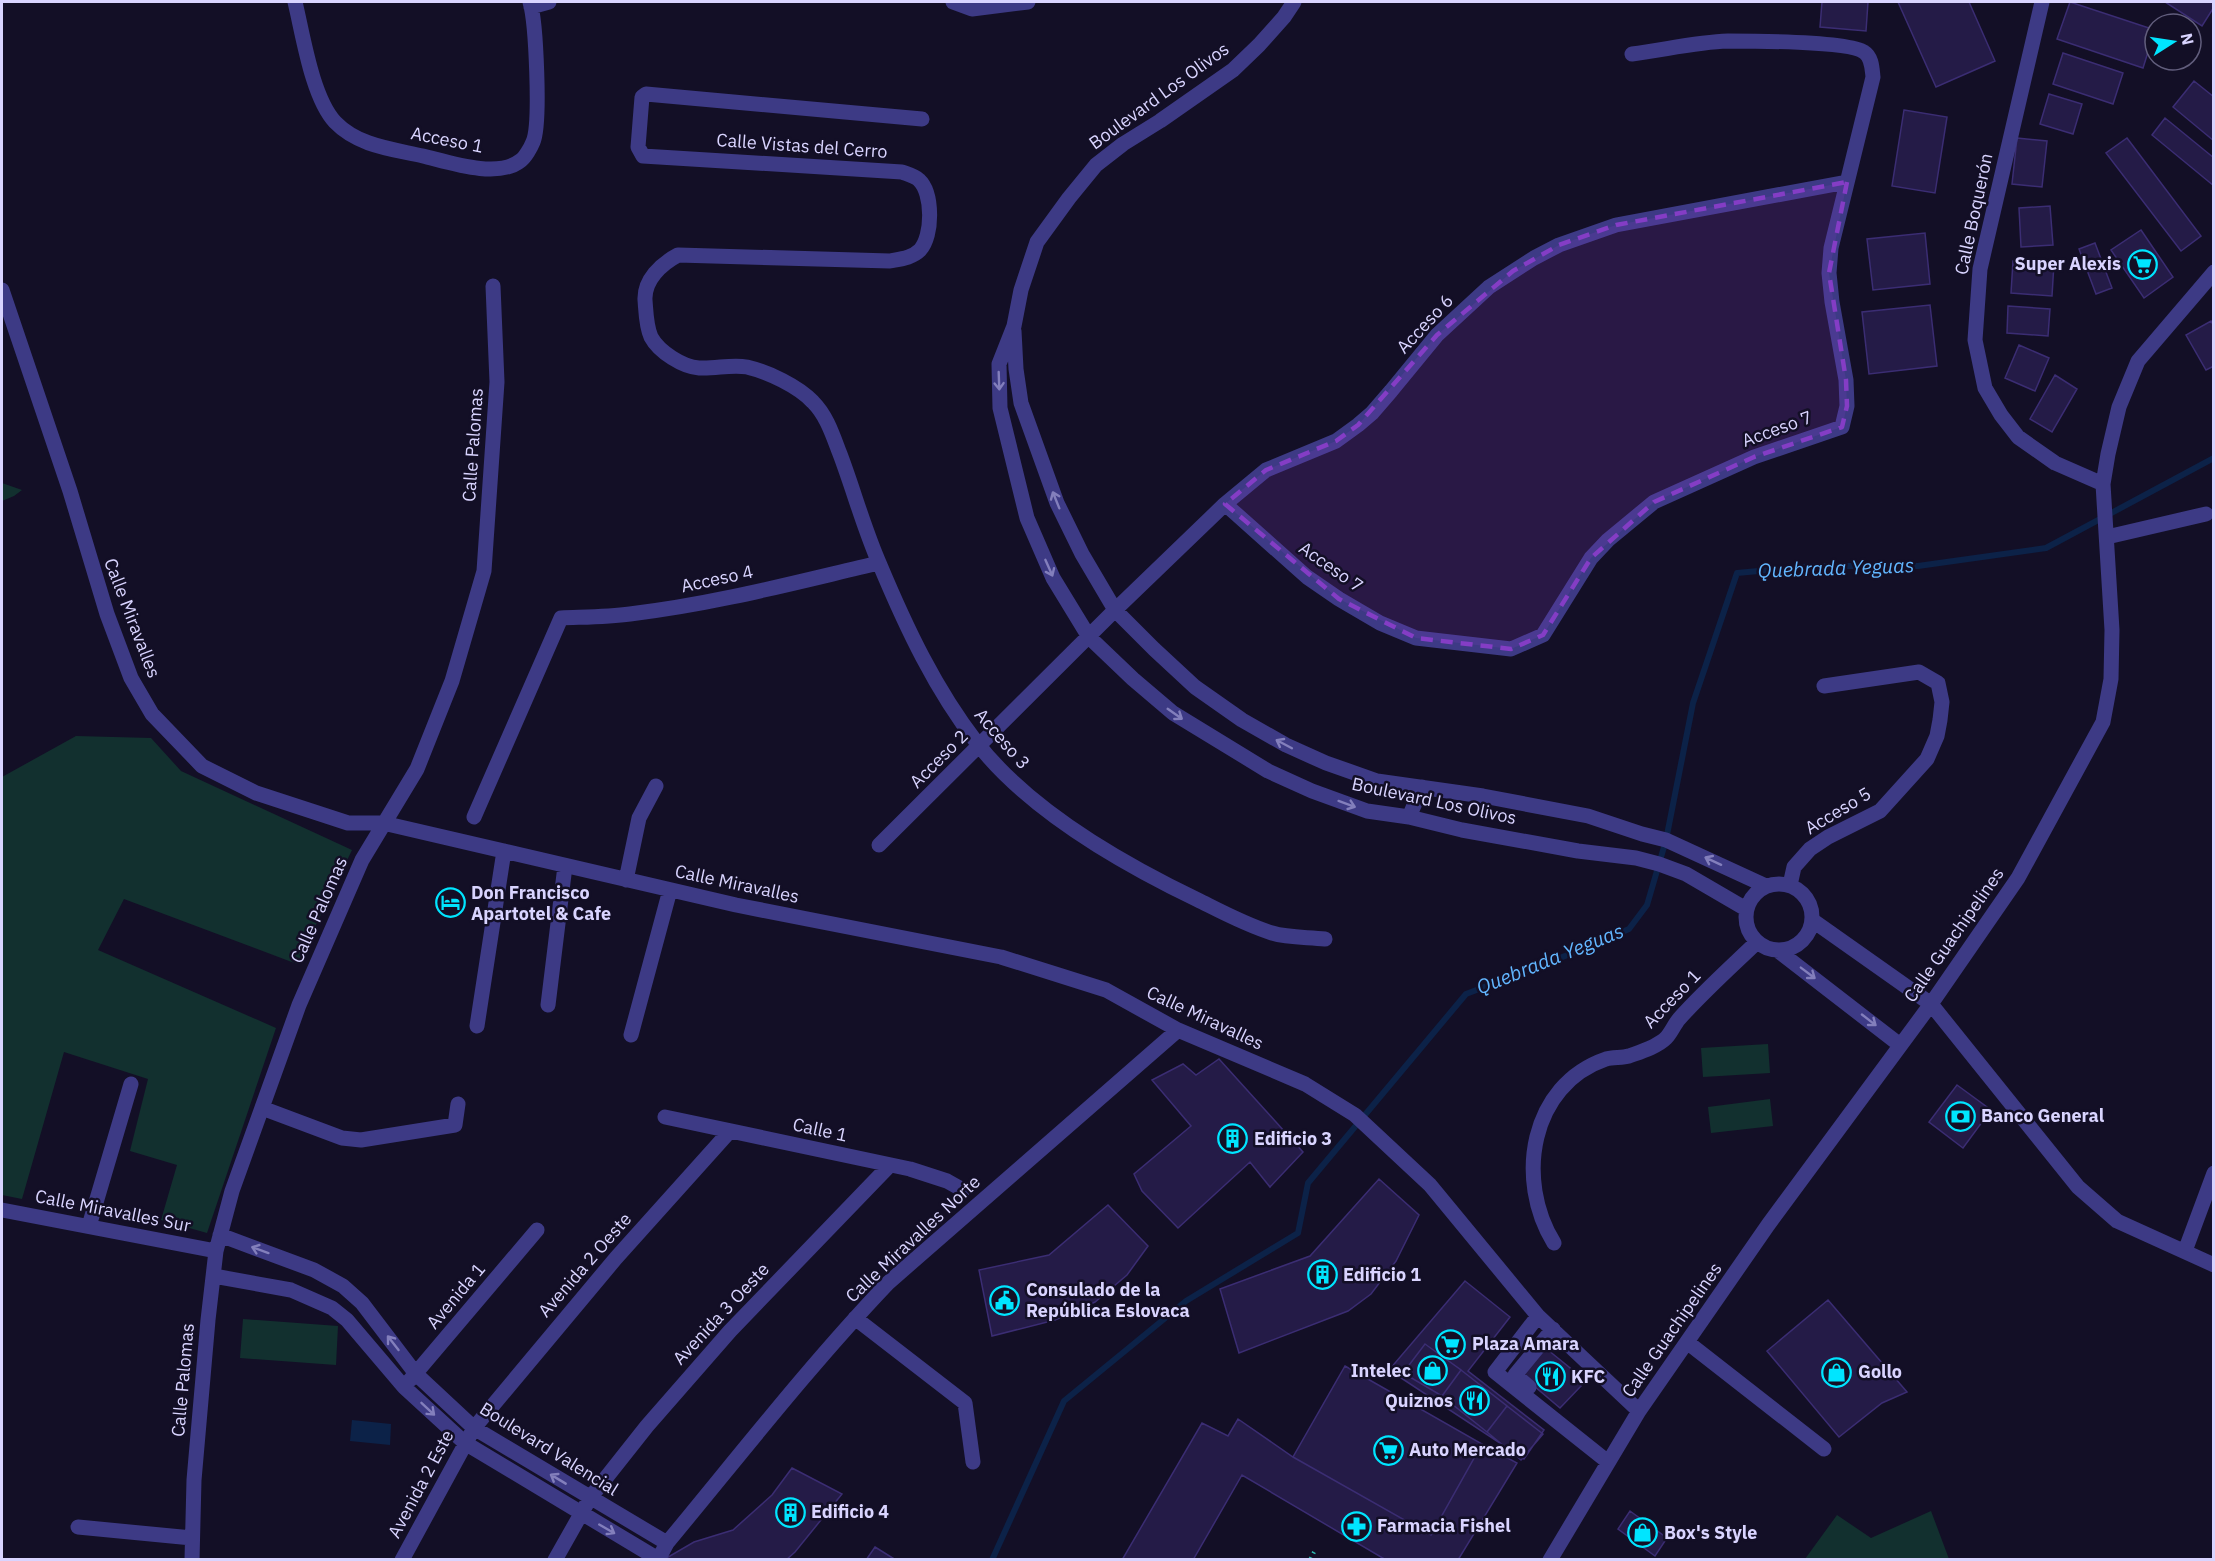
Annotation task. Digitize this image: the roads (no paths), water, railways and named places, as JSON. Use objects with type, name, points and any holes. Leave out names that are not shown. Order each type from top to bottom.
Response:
[{"type":"street","name":"Acceso 1","points":[[294,2],[318,94],[333,120],[350,135],[375,145],[465,166],[497,170],[521,161],[534,141],[537,98],[530,4]]},
{"type":"street","points":[[530,4],[549,2]]},
{"type":"street","points":[[953,2],[972,9],[1028,2]]},
{"type":"street","name":"Boulevard Los Olivos","points":[[1294,2],[1259,45],[1226,76],[1123,144],[1096,165],[1037,242],[1021,290],[1014,326],[999,364],[1000,408],[1027,518],[1053,578],[1089,637],[1173,713],[1268,771],[1312,791],[1367,811],[1659,864],[1686,874],[1746,909]]},
{"type":"street","name":"Calle Boquerón","points":[[2042,2],[1980,269],[1975,340],[1985,388],[2001,416],[2018,437],[2055,463],[2103,484]]},
{"type":"street","name":"Acceso 7","points":[[1226,504],[1307,577],[1380,623],[1416,638],[1511,649],[1543,635],[1591,558],[1608,540],[1654,502],[1755,456],[1842,427],[1847,406],[1846,380],[1834,325],[1829,273],[1831,248],[1873,77],[1871,61],[1866,53],[1855,47],[1833,44],[1726,41],[1632,54]]},
{"type":"street","name":"Calle Vistas del Cerro","points":[[813,401],[780,378],[747,367],[723,365],[699,368],[685,365],[663,351],[652,338],[646,319],[645,294],[651,280],[664,263],[678,255],[689,254],[890,261],[905,259],[920,249],[926,238],[930,209],[928,193],[919,180],[902,172],[642,156],[638,147],[640,102],[646,94],[922,119]]},
{"type":"street","name":"Acceso 6","points":[[1102,623],[1226,504],[1266,470],[1327,446],[1358,425],[1391,392],[1437,335],[1489,287],[1534,258],[1559,245],[1616,225],[1847,182]]},
{"type":"street","name":"Calle Guachipelines","points":[[1550,1560],[1639,1410],[1768,1225],[1930,1004],[2018,878],[2103,722],[2111,679],[2112,630],[2103,484],[2119,406],[2138,361],[2214,272]]},
{"type":"street","name":"Calle Palomas","points":[[192,1560],[194,1480],[201,1386],[216,1251],[232,1191],[299,1005],[362,860],[417,770],[452,681],[484,571],[497,382],[493,286]]},
{"type":"street","name":"Calle Miravalles","points":[[2,290],[70,491],[107,614],[131,678],[152,714],[202,766],[256,793],[348,823],[383,823],[736,905],[1001,957],[1106,990],[1178,1030],[1305,1084],[1355,1114],[1430,1185],[1538,1316],[1639,1410]]},
{"type":"street","name":"Boulevard Los Olivos","points":[[1014,326],[1021,403],[1057,503],[1082,554],[1115,610],[1195,687],[1268,735],[1326,763],[1377,782],[1483,796],[1588,816],[1666,840],[1766,886]]},
{"type":"street","name":"Acceso 3","points":[[813,401],[828,424],[879,563],[915,644],[955,713],[979,746],[1015,785],[1123,862],[1239,920],[1274,933],[1325,939]]},
{"type":"street","points":[[2107,533],[2206,514]]},
{"type":"street","name":"Acceso 4","points":[[474,817],[561,618],[628,615],[678,608],[879,563]]},
{"type":"street","name":"Acceso 2","points":[[879,845],[1102,623]]},
{"type":"street","name":"Acceso 5","points":[[1790,885],[1794,867],[1810,849],[1828,837],[1880,811],[1892,800],[1928,759],[1938,728],[1941,702],[1938,683],[1919,672],[1824,686]]},
{"type":"street","points":[[627,880],[639,818],[656,786]]},
{"type":"street","points":[[1409,817],[1422,787]]},
{"type":"street","points":[[477,1026],[504,851]]},
{"type":"street","points":[[548,1005],[565,866]]},
{"type":"street","points":[[1778,883],[1790,885],[1802,893],[1810,905],[1812,920],[1810,929],[1799,943],[1789,949],[1766,948],[1756,942],[1747,927],[1746,909],[1750,899],[1766,886],[1778,883]]},
{"type":"street","points":[[631,1035],[670,890]]},
{"type":"street","points":[[1812,920],[1930,1004],[2078,1187],[2116,1221],[2214,1265]]},
{"type":"street","name":"Acceso 1","points":[[1554,1243],[1541,1217],[1534,1185],[1533,1158],[1545,1110],[1572,1076],[1606,1059],[1628,1056],[1666,1038],[1677,1020],[1756,942]]},
{"type":"street","points":[[1778,950],[1900,1045]]},
{"type":"street","name":"Calle Miravalles Norte","points":[[658,1559],[667,1543],[855,1318],[888,1283],[1178,1030]]},
{"type":"street","points":[[89,1226],[131,1084]]},
{"type":"street","points":[[262,1108],[342,1138],[361,1140],[455,1125],[458,1104]]},
{"type":"street","name":"Calle 1","points":[[665,1117],[928,1174],[963,1190]]},
{"type":"street","name":"Avenida 2 Oeste","points":[[474,1428],[616,1258],[730,1131]]},
{"type":"street","name":"Avenida 3 Oeste","points":[[555,1560],[590,1498],[647,1426],[730,1331],[890,1165]]},
{"type":"street","points":[[2185,1251],[2214,1173]]},
{"type":"street","name":"Calle Miravalles Sur","points":[[2,1210],[216,1251]]},
{"type":"street","name":"Avenida 1","points":[[404,1386],[537,1230]]},
{"type":"street","name":"Boulevard Valencial","points":[[220,1235],[314,1270],[343,1286],[362,1303],[416,1374],[474,1428],[667,1543]]},
{"type":"street","name":"Boulevard Valencial","points":[[214,1276],[291,1290],[332,1308],[347,1320],[404,1386],[465,1443],[658,1559]]},
{"type":"street","points":[[1538,1316],[1495,1372],[1610,1459]]},
{"type":"street","points":[[855,1318],[965,1403],[973,1462]]},
{"type":"street","points":[[1553,1329],[1515,1376],[1610,1459]]},
{"type":"street","points":[[1687,1342],[1824,1449]]},
{"type":"street","name":"Avenida 2 Este","points":[[402,1560],[474,1428]]},
{"type":"street","points":[[78,1527],[192,1538]]},
{"type":"water","points":[[352,1420],[391,1424],[390,1445],[350,1441]]},
{"type":"waterway","name":"Quebrada Yeguas","points":[[992,1560],[1064,1401],[1186,1301],[1298,1233],[1308,1183],[1466,994],[1629,929],[1647,905],[1666,840],[1693,703],[1737,573],[1814,566],[1918,566],[2046,548],[2214,458]]},
{"type":"place","name":"Super Alexis","points":[[2142,264]]},
{"type":"place","name":"Don Francisco Apartotel & Cafe","points":[[450,903]]},
{"type":"place","name":"Banco General","points":[[1960,1116]]},
{"type":"place","name":"Edificio 3","points":[[1233,1139]]},
{"type":"place","name":"Edificio 1","points":[[1322,1275]]},
{"type":"place","name":"Consulado de la República Eslovaca","points":[[1005,1300]]},
{"type":"place","name":"Plaza Amara","points":[[1451,1344]]},
{"type":"place","name":"Intelec","points":[[1432,1371]]},
{"type":"place","name":"Gollo","points":[[1837,1372]]},
{"type":"place","name":"KFC","points":[[1550,1377]]},
{"type":"place","name":"Quiznos","points":[[1474,1401]]},
{"type":"place","name":"Auto Mercado","points":[[1388,1450]]},
{"type":"place","name":"Edificio 4","points":[[790,1512]]},
{"type":"place","name":"Farmacia Fishel","points":[[1356,1526]]},
{"type":"place","name":"Box's Style","points":[[1643,1533]]}]
